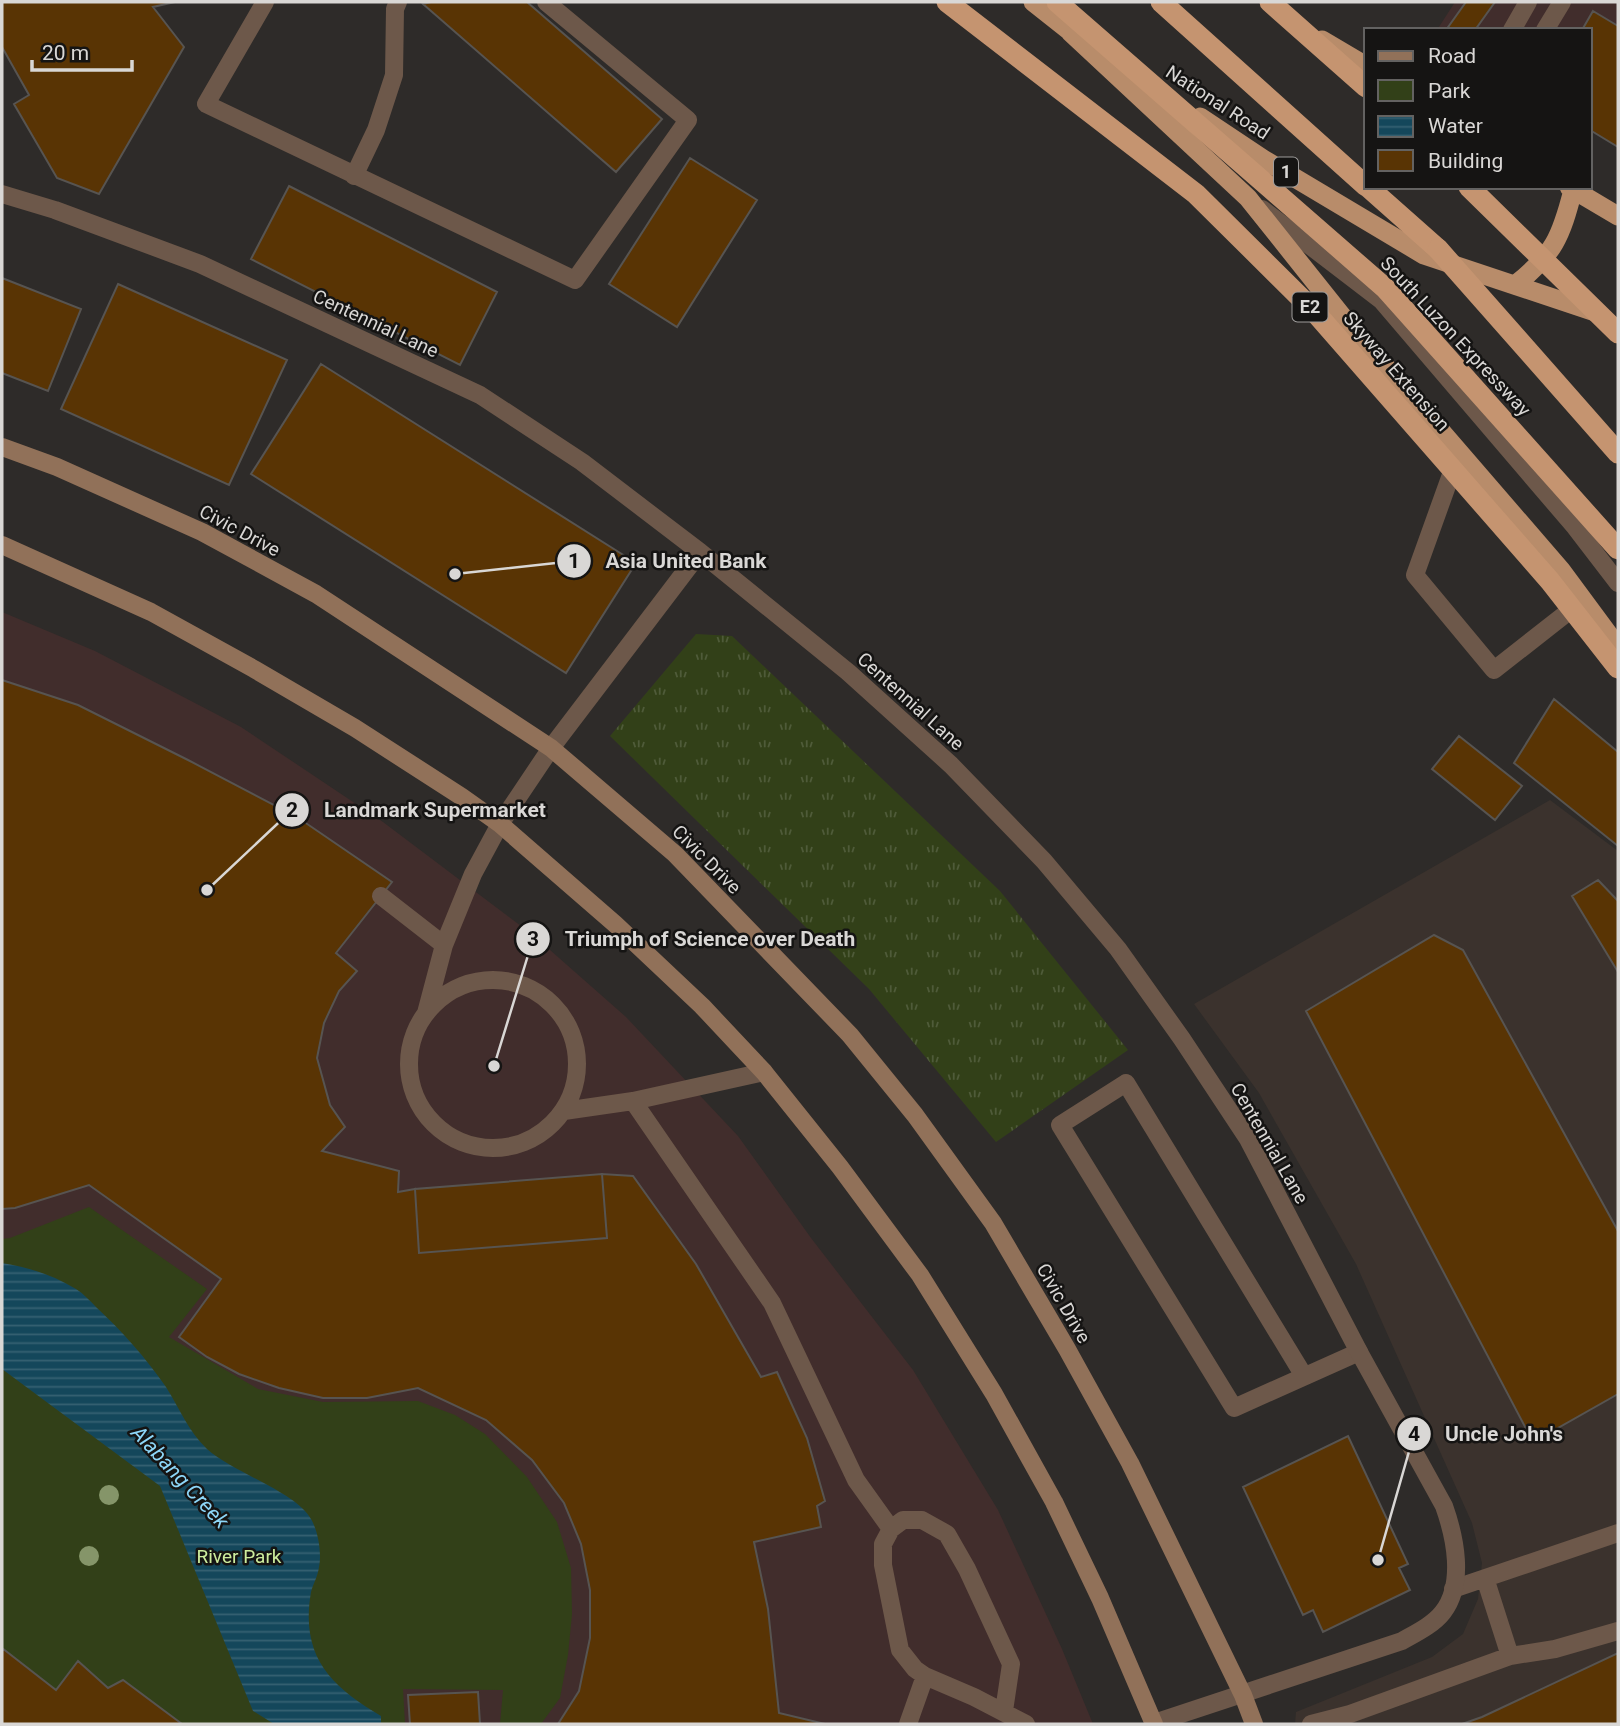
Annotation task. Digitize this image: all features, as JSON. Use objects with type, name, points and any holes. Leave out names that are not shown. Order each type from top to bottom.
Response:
[{"type":"highway","name":"Skyway Extension","points":[[947,2],[1196,194],[1304,301],[1550,581],[1618,668]]},
{"type":"highway","name":"National Road","points":[[1033,2],[1070,32],[1263,159],[1424,255],[1618,321]]},
{"type":"highway","name":"South Luzon Expressway","points":[[1058,2],[1385,288],[1618,549]]},
{"type":"highway","points":[[1161,2],[1364,183]]},
{"type":"highway","points":[[1255,2],[1364,65]]},
{"type":"highway","points":[[1270,2],[1364,85]]},
{"type":"highway","points":[[1070,32],[1248,198],[1346,321],[1561,570],[1618,647]]},
{"type":"highway","points":[[1370,189],[1437,249],[1618,453]]},
{"type":"highway","points":[[1471,189],[1618,333]]},
{"type":"highway","points":[[1515,285],[1540,265],[1563,230],[1571,189]]},
{"type":"highway","points":[[1573,189],[1618,216]]},
{"type":"main road","name":"Civic Drive","points":[[2,447],[57,467],[202,532],[293,582],[402,649],[551,748],[675,854],[850,1035],[993,1223],[1068,1349],[1130,1463],[1243,1695],[1254,1724]]},
{"type":"main road","points":[[2,545],[151,612],[355,728],[500,824],[615,924],[692,997],[764,1072],[840,1167],[920,1275],[994,1394],[1054,1502],[1100,1598],[1152,1724]]},
{"type":"street","points":[[265,2],[206,104],[575,280],[688,120],[546,2]]},
{"type":"street","points":[[354,176],[376,130],[394,75],[395,9],[398,2]]},
{"type":"street","points":[[1513,28],[1528,2]]},
{"type":"street","points":[[1546,28],[1562,2]]},
{"type":"street","name":"Centennial Lane","points":[[2,194],[200,264],[480,395],[582,462],[701,552],[848,672],[951,765],[1044,860],[1118,949],[1182,1038],[1248,1139],[1359,1352],[1444,1506],[1453,1531],[1455,1562],[1453,1589],[1443,1613],[1402,1641],[1152,1724]]},
{"type":"street","points":[[1248,198],[1381,300],[1575,527],[1618,583]]},
{"type":"street","points":[[1459,451],[1415,575],[1494,670],[1583,600]]},
{"type":"street","points":[[426,1013],[447,993],[474,981],[503,979],[531,987],[554,1004],[571,1028],[578,1056],[576,1085],[564,1111],[544,1133],[520,1145],[493,1150],[467,1145],[443,1133],[424,1114],[412,1090],[409,1063],[413,1036],[426,1013],[443,945],[473,874],[500,824],[551,748],[701,552]]},
{"type":"street","points":[[381,896],[443,945]]},
{"type":"street","points":[[564,1111],[633,1101],[764,1072]]},
{"type":"street","points":[[1304,1376],[1126,1083],[1060,1125],[1234,1408],[1359,1352]]},
{"type":"street","points":[[633,1101],[772,1303],[856,1480],[891,1529]]},
{"type":"street","points":[[1004,1711],[1011,1664],[967,1569],[947,1534],[922,1520],[903,1520],[891,1529],[883,1544],[883,1565],[900,1650],[915,1669],[925,1676],[1004,1711],[1026,1724]]},
{"type":"street","points":[[1453,1589],[1618,1533]]},
{"type":"street","points":[[1485,1578],[1510,1656]]},
{"type":"street","points":[[1311,1724],[1350,1714],[1510,1656],[1555,1650],[1618,1631]]},
{"type":"street","points":[[908,1724],[925,1676]]},
{"type":"shaded area","points":[[1455,2],[1618,2],[1618,26],[1593,12],[1583,28],[1438,28]]},
{"type":"shaded area","points":[[2,612],[95,651],[241,727],[383,822],[533,935],[626,1017],[738,1136],[811,1238],[913,1370],[998,1510],[1093,1724],[2,1724]]},
{"type":"shaded area","points":[[1550,800],[1618,851],[1618,1724],[1295,1724],[1296,1712],[1432,1657],[1463,1634],[1478,1599],[1482,1563],[1472,1523],[1356,1264],[1259,1093],[1194,1004]]},
{"type":"green space","points":[[696,634],[732,636],[1000,891],[1128,1050],[996,1142],[869,989],[610,736]]},
{"type":"green space","name":"River Park","points":[[89,1207],[207,1289],[169,1337],[258,1389],[323,1402],[418,1401],[455,1415],[485,1434],[527,1477],[557,1522],[571,1568],[572,1614],[560,1698],[541,1724],[500,1724],[503,1690],[403,1689],[405,1724],[182,1724],[123,1680],[108,1688],[78,1661],[56,1690],[2,1648],[2,1239]]},
{"type":"water","name":"Alabang Creek","points":[[2,1263],[31,1269],[82,1293],[124,1335],[150,1366],[166,1387],[189,1427],[207,1449],[290,1498],[309,1516],[317,1534],[320,1555],[309,1614],[310,1634],[315,1651],[323,1667],[347,1693],[381,1716],[381,1724],[274,1724],[253,1711],[160,1486],[2,1369]]},
{"type":"building","points":[[2,2],[175,2],[153,7],[184,47],[99,194],[57,178],[14,104],[29,95],[2,47]]},
{"type":"building","points":[[527,2],[662,119],[616,172],[423,4]]},
{"type":"building","points":[[1466,2],[1495,2],[1476,28],[1447,28]]},
{"type":"building","points":[[1593,11],[1618,26],[1618,147],[1592,131],[1592,28],[1583,28]]},
{"type":"building","points":[[690,158],[757,200],[677,327],[609,284]]},
{"type":"building","points":[[289,186],[497,292],[460,365],[251,259]]},
{"type":"building","points":[[2,278],[81,309],[48,391],[2,373]]},
{"type":"building","points":[[118,284],[287,360],[229,485],[61,409]]},
{"type":"building","points":[[321,364],[636,563],[566,673],[251,474]]},
{"type":"building","points":[[2,680],[78,705],[188,760],[297,817],[392,882],[336,953],[357,971],[339,991],[324,1023],[317,1058],[330,1105],[345,1127],[322,1151],[399,1171],[398,1192],[415,1189],[419,1253],[607,1238],[602,1174],[633,1176],[696,1264],[761,1377],[777,1372],[807,1438],[825,1501],[817,1506],[821,1527],[754,1542],[768,1609],[779,1713],[825,1724],[558,1724],[579,1691],[590,1638],[590,1590],[581,1544],[564,1503],[532,1460],[486,1420],[418,1388],[367,1398],[323,1398],[279,1388],[239,1374],[207,1357],[179,1337],[221,1279],[89,1185],[15,1208],[2,1209]]},
{"type":"building","points":[[1554,699],[1618,752],[1618,846],[1514,763]]},
{"type":"building","points":[[1459,736],[1522,786],[1495,820],[1432,769]]},
{"type":"building","points":[[1598,880],[1618,901],[1618,972],[1572,896]]},
{"type":"building","points":[[1434,935],[1463,950],[1618,1231],[1618,1394],[1533,1442],[1306,1011]]},
{"type":"building","points":[[602,1174],[607,1238],[419,1253],[415,1189]]},
{"type":"building","points":[[1348,1436],[1408,1564],[1399,1568],[1410,1590],[1323,1632],[1313,1610],[1303,1615],[1243,1487]]},
{"type":"building","points":[[2,1648],[56,1690],[78,1661],[108,1688],[123,1680],[182,1724],[2,1724]]},
{"type":"building","points":[[1618,1653],[1618,1724],[1462,1724],[1482,1717]]},
{"type":"building","points":[[478,1692],[480,1724],[410,1724],[408,1695]]},
{"type":"place","name":"Asia United Bank","points":[[455,574]]},
{"type":"place","name":"Landmark Supermarket","points":[[207,890]]},
{"type":"place","name":"Triumph of Science over Death","points":[[494,1066]]},
{"type":"place","name":"Uncle John's","points":[[1378,1560]]}]
